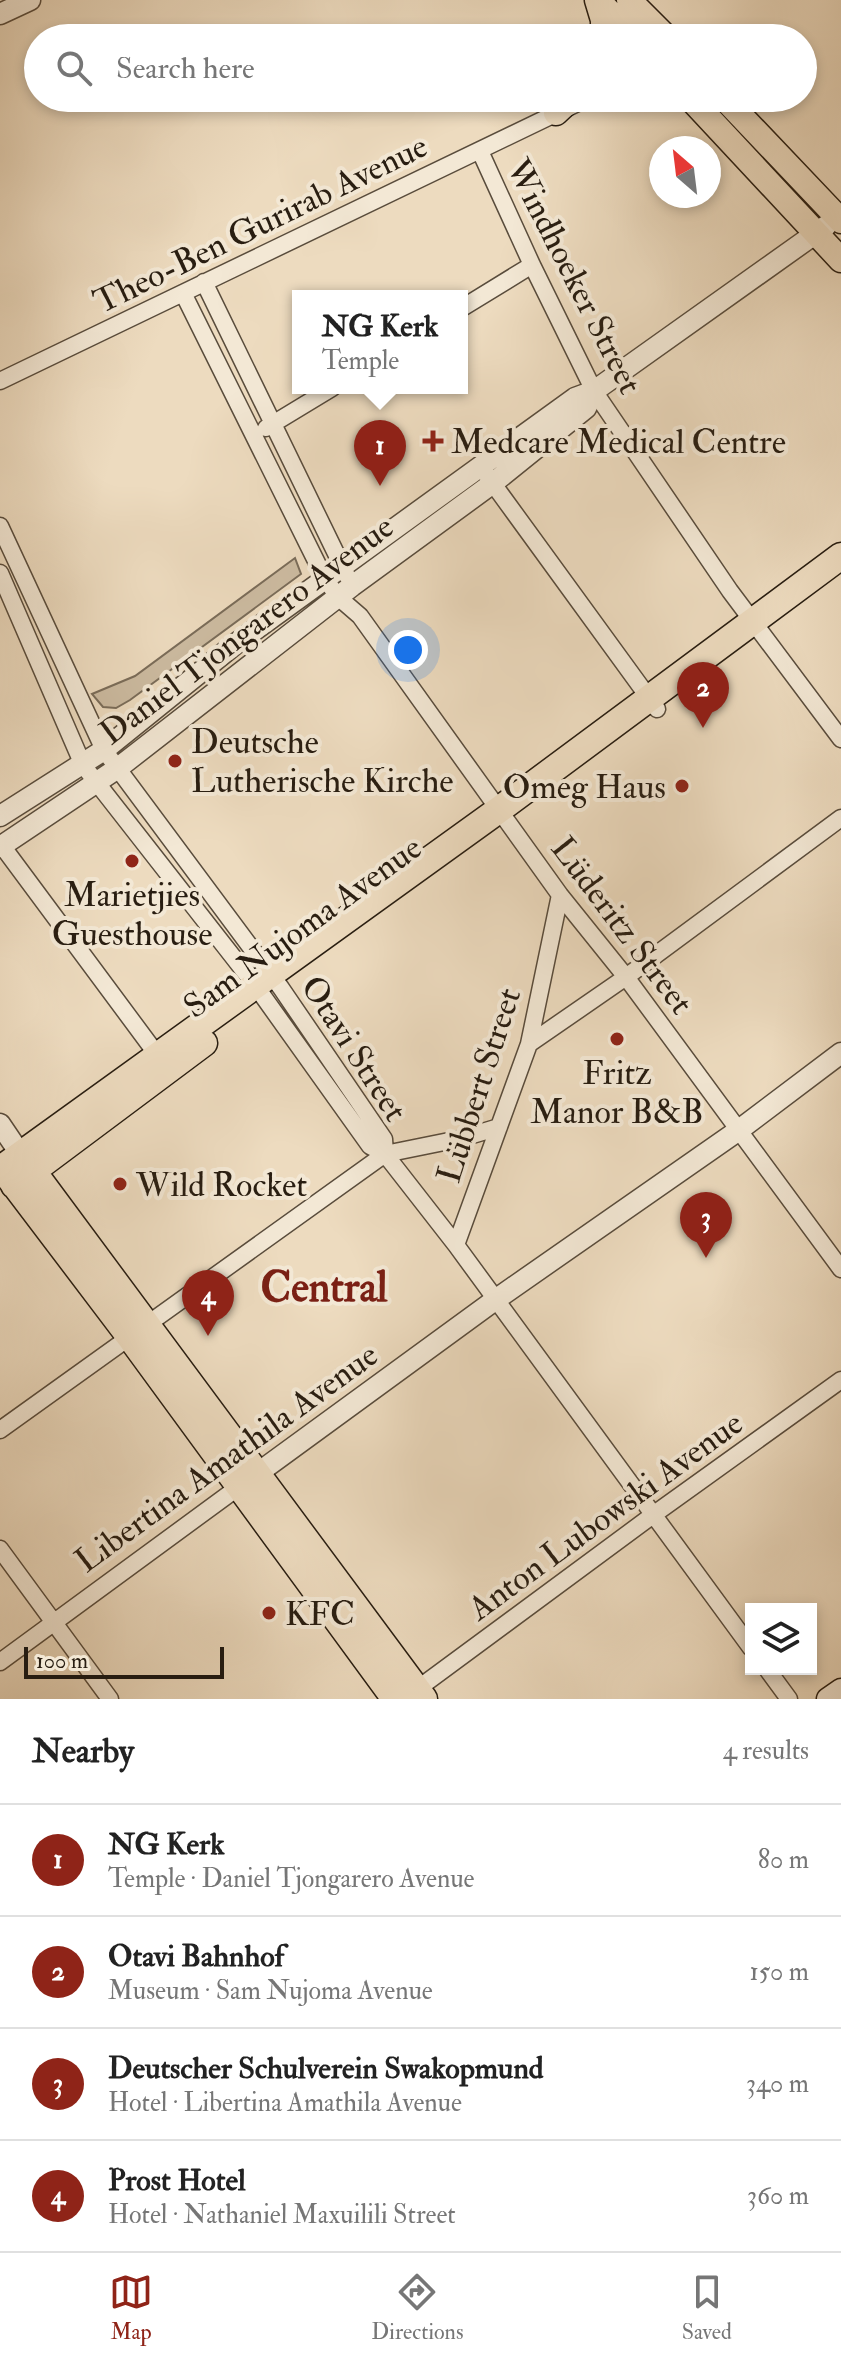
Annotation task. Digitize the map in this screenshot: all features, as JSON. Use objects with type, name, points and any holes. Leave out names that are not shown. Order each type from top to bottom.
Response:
[{"type":"highway","name":"Sam Nujoma Avenue","points":[[757,628],[841,556]]},
{"type":"highway","name":"Sam Nujoma Avenue","points":[[10,1173],[757,628],[841,574]]},
{"type":"highway","points":[[10,1173],[139,1331],[410,1697]]},
{"type":"main road","points":[[598,0],[603,24]]},
{"type":"main road","points":[[598,0],[621,24]]},
{"type":"main road","points":[[629,0],[653,24]]},
{"type":"main road","points":[[703,112],[841,260]]},
{"type":"main road","points":[[738,112],[840,218]]},
{"type":"main road","points":[[828,1699],[841,1690]]},
{"type":"street","points":[[0,14],[30,0]]},
{"type":"street","name":"Theo-Ben Gurirab Avenue","points":[[0,381],[480,151],[553,112]]},
{"type":"street","name":"Windhoeker Street","points":[[480,151],[594,391],[757,628],[841,739]]},
{"type":"street","name":"Daniel Tjongarero Avenue","points":[[0,816],[104,750],[234,645],[480,465],[575,398],[594,391],[840,218]]},
{"type":"street","points":[[468,304],[532,265]]},
{"type":"street","name":"Lüderitz Street","points":[[204,282],[274,424],[332,571]]},
{"type":"street","name":"Lüderitz Street","points":[[183,293],[254,435],[360,616],[560,895],[626,977],[841,1269]]},
{"type":"street","name":"Daniel Tjongarero Avenue","points":[[1,845],[118,768],[345,592],[493,483],[586,408],[594,391]]},
{"type":"street","points":[[254,435],[322,394]]},
{"type":"street","points":[[480,465],[654,704]]},
{"type":"street","name":"Otavi Street","points":[[0,526],[104,750],[267,986]]},
{"type":"street","name":"Otavi Street","points":[[0,573],[6,601],[83,765],[267,986],[384,1139],[385,1154],[456,1245],[745,1640]]},
{"type":"street","points":[[529,1044],[626,977],[841,818]]},
{"type":"street","points":[[1,845],[163,1062]]},
{"type":"street","name":"Lübbert Street","points":[[456,1245],[529,1044],[560,895]]},
{"type":"street","name":"Libertina Amathila Avenue","points":[[0,1662],[495,1300],[739,1130],[841,1053]]},
{"type":"street","points":[[0,1124],[10,1173]]},
{"type":"street","points":[[0,1430],[385,1154],[459,1139],[499,1127]]},
{"type":"street","name":"Anton Lubowski Avenue","points":[[410,1697],[653,1515],[841,1380]]},
{"type":"street","points":[[0,1549],[110,1699]]},
{"type":"street","points":[[771,1675],[789,1699]]},
{"type":"shaded area","points":[[295,558],[301,574],[130,700],[116,708],[103,707],[92,694],[135,676]]},
{"type":"place","name":"Medcare Medical Centre","points":[[433,441]]},
{"type":"place","name":"NG Kerk","points":[[380,486]]},
{"type":"place","name":"Otavi Bahnhof","points":[[703,728]]},
{"type":"place","name":"Deutsche Lutherische Kirche","points":[[175,761]]},
{"type":"place","name":"Omeg Haus","points":[[682,786]]},
{"type":"place","name":"Marietjies Guesthouse","points":[[132,861]]},
{"type":"place","name":"Fritz Manor B&B","points":[[617,1039]]},
{"type":"place","name":"Wild Rocket","points":[[120,1184]]},
{"type":"place","name":"Deutscher Schulverein Swakopmund","points":[[706,1258]]},
{"type":"place","name":"Prost Hotel","points":[[208,1336]]},
{"type":"place","name":"KFC","points":[[269,1613]]},
{"type":"district","name":"Central","points":[[324,1286]]}]
